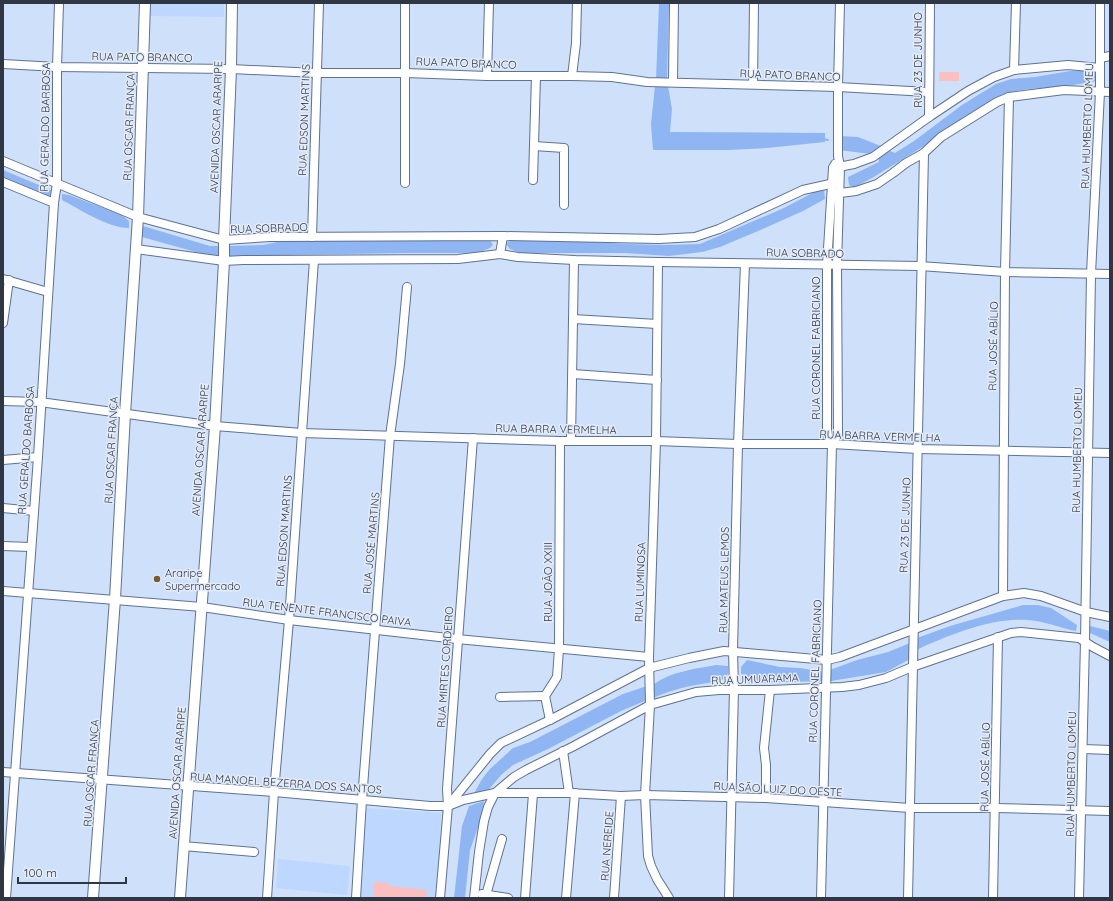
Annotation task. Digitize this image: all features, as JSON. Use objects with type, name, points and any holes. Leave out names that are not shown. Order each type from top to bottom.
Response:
[{"type":"street","name":"RUA GERALDO BARBOSA","points":[[6,898],[56,183],[59,3]]},
{"type":"street","name":"RUA OSCAR FRANÇA","points":[[93,898],[115,600],[138,217],[144,3]]},
{"type":"street","name":"AVENIDA OSCAR ARARIPE","points":[[180,898],[215,426],[224,261],[232,3]]},
{"type":"street","name":"RUA EDSON MARTINS","points":[[312,237],[319,3]]},
{"type":"street","points":[[405,3],[405,183]]},
{"type":"street","points":[[487,76],[489,3]]},
{"type":"street","points":[[572,76],[576,43],[577,3]]},
{"type":"street","points":[[673,82],[674,3]]},
{"type":"street","points":[[753,84],[754,3]]},
{"type":"street","name":"RUA CORONEL FABRICIANO","points":[[821,898],[822,802],[832,444],[827,434],[828,265],[838,156],[840,3]]},
{"type":"street","name":"RUA 23 DE JUNHO","points":[[929,117],[928,92],[930,3]]},
{"type":"street","points":[[1014,70],[1016,3]]},
{"type":"street","name":"RUA HUMBERTO LOMEU","points":[[1079,898],[1092,274],[1100,92],[1100,3]]},
{"type":"street","points":[[1100,58],[1110,56]]},
{"type":"street","name":"RUA PATO BRANCO","points":[[3,64],[57,67],[143,67],[487,76],[612,77],[647,82],[838,87],[928,92]]},
{"type":"street","points":[[837,168],[873,157],[968,91],[994,77],[1014,70],[1068,65],[1100,68]]},
{"type":"street","points":[[533,180],[536,76]]},
{"type":"street","points":[[835,194],[856,191],[876,184],[894,173],[906,162],[924,153],[948,133],[997,102],[1009,97],[1064,90],[1110,92]]},
{"type":"street","name":"RUA JOSÉ ABÍLIO","points":[[1003,596],[1005,272],[1009,97]]},
{"type":"street","points":[[534,146],[564,148],[564,205]]},
{"type":"street","name":"RUA 23 DE JUNHO","points":[[908,898],[918,449],[920,266],[924,153]]},
{"type":"street","name":"RUA SOBRADO","points":[[3,162],[138,217],[224,240],[312,237],[549,236],[659,239],[695,237],[719,229],[803,190],[836,183]]},
{"type":"street","points":[[3,182],[54,203]]},
{"type":"street","name":"RUA CORONEL FABRICIANO","points":[[832,444],[838,434],[835,194]]},
{"type":"street","points":[[500,254],[503,236]]},
{"type":"street","name":"RUA SOBRADO","points":[[136,248],[224,261],[458,259],[500,254],[518,257],[574,260],[920,266],[1005,272],[1110,274]]},
{"type":"street","name":"RUA EDSON MARTINS","points":[[267,898],[274,792],[289,620],[314,260]]},
{"type":"street","points":[[571,440],[574,260]]},
{"type":"street","name":"RUA LUMINOSA","points":[[658,262],[656,441],[649,657],[650,705],[645,795],[648,856],[657,879],[669,898]]},
{"type":"street","name":"RUA MATEUS LEMOS","points":[[729,898],[738,444],[745,264]]},
{"type":"street","points":[[3,323],[6,280],[48,292]]},
{"type":"street","name":"RUA JOSÉ MARTINS","points":[[356,898],[362,800],[390,436],[400,364],[407,287]]},
{"type":"street","points":[[573,319],[657,324]]},
{"type":"street","points":[[573,374],[657,380]]},
{"type":"street","name":"RUA BARRA VERMELHA","points":[[3,401],[40,402],[215,426],[302,433],[560,441],[832,444],[918,449],[1110,453]]},
{"type":"street","name":"RUA MIRTES CORDEIRO","points":[[440,898],[448,806],[447,788],[457,639],[473,438]]},
{"type":"street","name":"RUA JOÃO XXIII","points":[[545,696],[557,677],[559,649],[560,441]]},
{"type":"street","points":[[3,460],[38,457]]},
{"type":"street","points":[[3,508],[34,511]]},
{"type":"street","points":[[3,546],[30,547]]},
{"type":"street","name":"RUA TENENTE FRANCISCO PAIVA","points":[[3,591],[202,607],[289,620],[457,639],[649,657]]},
{"type":"street","name":"RUA UMUARAMA","points":[[448,806],[490,754],[502,743],[550,720],[649,668],[724,651],[827,660],[840,657],[1003,596],[1024,593],[1041,596],[1086,612],[1110,617]]},
{"type":"street","name":"RUA UMUARAMA","points":[[475,896],[479,852],[484,821],[488,807],[495,793],[514,777],[650,705],[696,692],[734,689],[770,690],[826,688],[859,685],[886,678],[912,667],[1011,633],[1021,632],[1079,638],[1092,647],[1110,656]]},
{"type":"street","name":"RUA JOSÉ ABÍLIO","points":[[993,898],[998,637]]},
{"type":"street","points":[[766,798],[766,765],[764,748],[770,690]]},
{"type":"street","points":[[500,696],[545,696],[550,720]]},
{"type":"street","points":[[1083,749],[1110,750]]},
{"type":"street","points":[[563,751],[572,793],[566,898]]},
{"type":"street","name":"RUA MANOEL BEZERRA DOS SANTOS","points":[[3,772],[188,787],[274,792],[430,806],[448,806]]},
{"type":"street","name":"RUA SÃO LUIZ DO OESTE","points":[[448,806],[464,800],[495,793],[572,793],[622,796],[645,795],[766,798],[910,808],[995,808],[1110,811]]},
{"type":"street","points":[[524,898],[533,794]]},
{"type":"street","name":"RUA NEREIDE","points":[[614,898],[622,796]]},
{"type":"street","points":[[486,895],[502,839]]},
{"type":"street","points":[[183,846],[254,852]]},
{"type":"street","points":[[475,896],[486,895],[508,898]]},
{"type":"shaded area","points":[[149,3],[224,3],[224,17],[149,16]]},
{"type":"shaded area","points":[[659,3],[669,3],[667,79],[656,79]]},
{"type":"shaded area","points":[[1070,71],[1097,71],[1097,81],[1010,92],[993,99],[963,118],[929,143],[872,178],[855,187],[849,185],[848,177],[879,162],[878,157],[888,150],[895,153],[914,141],[962,105],[996,84],[1011,79],[1035,77]]},
{"type":"shaded area","points":[[939,72],[959,72],[959,81],[939,81]]},
{"type":"shaded area","points":[[655,86],[668,86],[672,109],[670,132],[825,133],[825,142],[767,148],[728,150],[653,150],[651,124]]},
{"type":"shaded area","points":[[840,136],[858,137],[881,146],[871,154],[839,150]]},
{"type":"shaded area","points":[[3,170],[51,190],[50,199],[3,180]]},
{"type":"shaded area","points":[[824,189],[825,199],[803,211],[720,247],[702,252],[669,256],[625,253],[520,253],[510,249],[506,244],[518,237],[625,244],[700,244],[784,208],[818,190]]},
{"type":"shaded area","points":[[62,194],[69,195],[122,215],[129,221],[129,228],[112,225],[95,218],[62,200]]},
{"type":"shaded area","points":[[143,226],[210,246],[219,246],[219,256],[210,256],[142,237]]},
{"type":"shaded area","points":[[292,239],[485,239],[490,240],[493,245],[490,248],[480,252],[464,253],[229,256],[229,246],[263,245]]},
{"type":"shaded area","points":[[1023,605],[1038,605],[1051,608],[1077,625],[1076,631],[1028,620],[1000,621],[956,633],[916,650],[917,638],[950,626]]},
{"type":"shaded area","points":[[1090,626],[1110,631],[1110,642],[1090,633]]},
{"type":"shaded area","points":[[910,643],[910,659],[886,672],[831,681],[830,670],[857,660],[888,652]]},
{"type":"shaded area","points":[[747,660],[780,667],[800,668],[824,672],[825,681],[748,683],[741,674],[741,667]]},
{"type":"shaded area","points":[[716,665],[728,666],[728,674],[720,682],[686,687],[653,698],[654,684],[661,680],[684,671]]},
{"type":"shaded area","points":[[647,686],[647,700],[621,711],[548,749],[513,765],[501,775],[485,794],[471,799],[482,779],[490,769],[513,748],[530,742],[623,694]]},
{"type":"shaded area","points":[[484,801],[480,822],[470,850],[465,898],[454,898],[462,826],[469,806]]},
{"type":"shaded area","points":[[366,808],[441,813],[439,860],[435,898],[359,898]]},
{"type":"shaded area","points":[[278,859],[350,866],[347,895],[276,888]]},
{"type":"shaded area","points":[[374,882],[388,883],[389,886],[427,890],[426,898],[373,898]]},
{"type":"waterway","points":[[823,139],[828,140]]},
{"type":"place","name":"Araripe Supermercado","points":[[157,579]]}]
